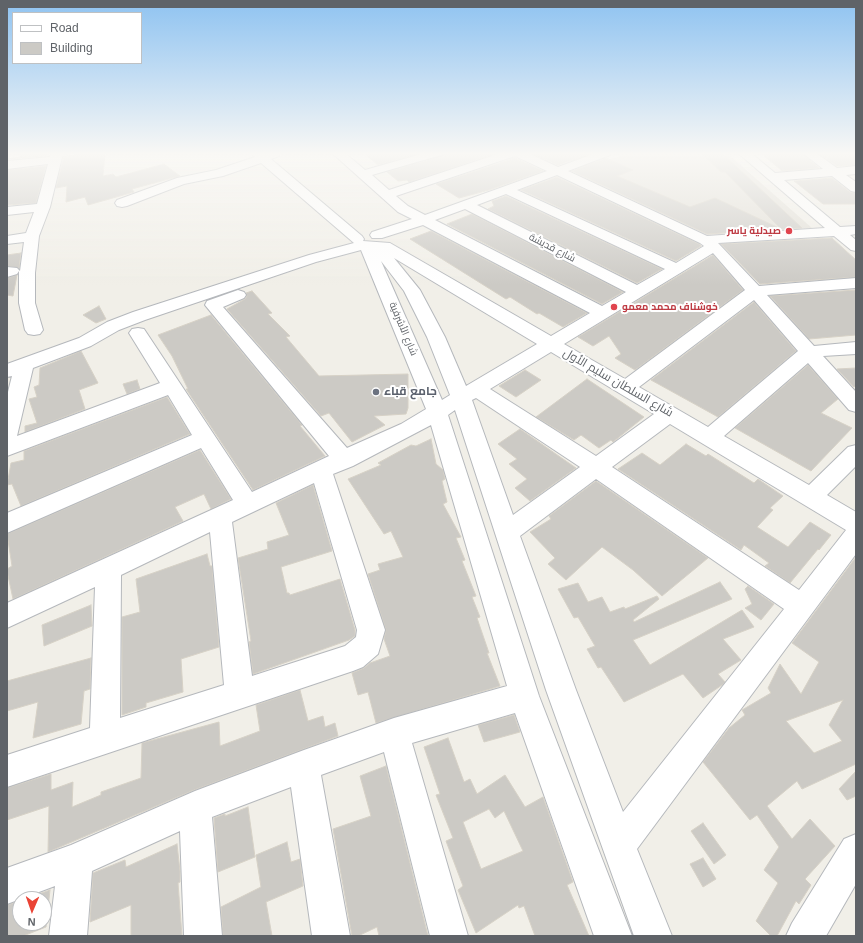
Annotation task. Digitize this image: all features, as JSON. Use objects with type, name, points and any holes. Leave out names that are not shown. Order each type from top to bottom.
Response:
[{"type":"street","points":[[34,330],[27,303],[27,273],[32,236],[45,197]]},
{"type":"street","points":[[122,203],[138,197]]},
{"type":"street","name":"شارع الأشرفية","points":[[312,197],[342,226],[369,240],[412,290],[436,337],[468,393],[507,532],[561,690],[653,936]]},
{"type":"street","points":[[389,197],[403,208],[604,313]]},
{"type":"street","points":[[345,460],[213,305],[306,269],[313,263],[316,255],[333,248],[394,235],[401,228],[485,197]]},
{"type":"street","points":[[523,197],[677,269]]},
{"type":"street","points":[[613,197],[709,243],[755,291],[856,405]]},
{"type":"street","points":[[796,197],[856,247]]},
{"type":"street","name":"شارع قديشة","points":[[466,204],[638,292]]},
{"type":"street","points":[[7,211],[43,206]]},
{"type":"street","points":[[333,248],[341,234],[342,226]]},
{"type":"street","points":[[7,616],[345,460],[408,429],[552,345],[677,269],[709,243],[856,230]]},
{"type":"street","points":[[7,240],[32,236]]},
{"type":"street","points":[[7,436],[16,369],[85,342],[126,320],[314,258],[323,258],[369,240]]},
{"type":"street","name":"شارع الأشرفية","points":[[369,240],[437,413],[478,542],[524,696],[613,936]]},
{"type":"street","name":"شارع السلطان سليم الأول","points":[[369,240],[552,345],[856,524]]},
{"type":"street","points":[[625,388],[755,291],[856,283]]},
{"type":"street","points":[[138,333],[248,505]]},
{"type":"street","points":[[709,437],[809,352],[856,348]]},
{"type":"street","points":[[7,448],[172,386]]},
{"type":"street","points":[[468,393],[596,467],[801,606]]},
{"type":"street","points":[[507,532],[669,414]]},
{"type":"street","points":[[7,523],[205,438]]},
{"type":"street","points":[[811,497],[856,453]]},
{"type":"street","points":[[7,771],[240,695],[353,656],[368,645],[371,630],[321,471]]},
{"type":"street","points":[[220,517],[240,695]]},
{"type":"street","points":[[619,845],[856,535]]},
{"type":"street","points":[[105,739],[108,569]]},
{"type":"street","points":[[7,886],[75,861],[195,807],[304,766],[394,733],[524,696]]},
{"type":"street","points":[[394,733],[449,936]]},
{"type":"street","points":[[304,766],[330,936]]},
{"type":"street","points":[[195,807],[203,936]]},
{"type":"street","points":[[805,936],[856,851]]},
{"type":"street","points":[[68,936],[75,861]]},
{"type":"shaded area","points":[[627,197],[777,197],[812,228],[708,235]]},
{"type":"building","points":[[7,197],[38,197],[36,203],[7,205]]},
{"type":"building","points":[[66,197],[85,197],[66,202]]},
{"type":"building","points":[[85,197],[116,197],[88,205]]},
{"type":"building","points":[[508,197],[662,269],[637,283],[488,209],[494,206],[492,201]]},
{"type":"building","points":[[536,197],[599,197],[701,246],[676,261]]},
{"type":"building","points":[[628,197],[666,197],[690,207],[715,198],[781,229],[707,234]]},
{"type":"building","points":[[750,197],[769,197],[802,228],[781,229]]},
{"type":"building","points":[[814,197],[856,197],[856,204],[823,204]]},
{"type":"building","points":[[472,214],[623,292],[602,304],[447,224]]},
{"type":"building","points":[[431,231],[587,313],[563,327],[539,313],[537,314],[510,297],[506,299],[410,239]]},
{"type":"building","points":[[832,238],[856,260],[856,277],[760,284],[721,244]]},
{"type":"building","points":[[21,253],[19,268],[7,266],[7,255]]},
{"type":"building","points":[[713,255],[743,290],[635,370],[615,358],[621,354],[609,336],[593,346],[578,337]]},
{"type":"building","points":[[17,275],[13,296],[7,295],[7,278]]},
{"type":"building","points":[[856,290],[856,335],[809,339],[770,296]]},
{"type":"building","points":[[252,291],[272,313],[268,314],[290,336],[286,337],[319,376],[408,374],[408,408],[406,414],[374,416],[385,425],[352,442],[329,413],[321,416],[227,309],[245,299],[247,296],[246,293]]},
{"type":"building","points":[[754,302],[796,351],[718,417],[651,380]]},
{"type":"building","points":[[99,306],[106,319],[96,323],[83,315]]},
{"type":"building","points":[[211,315],[302,425],[300,426],[325,456],[253,490],[186,389],[188,389],[172,356],[158,335]]},
{"type":"building","points":[[81,351],[98,383],[79,390],[85,409],[25,432],[25,426],[37,423],[29,399],[37,397],[34,387],[39,385],[40,368]]},
{"type":"building","points":[[808,365],[838,399],[821,413],[852,428],[811,471],[735,428]]},
{"type":"building","points":[[856,368],[856,385],[854,387],[837,369]]},
{"type":"building","points":[[525,370],[541,380],[516,397],[499,386]]},
{"type":"building","points":[[587,379],[644,417],[613,442],[611,440],[599,448],[581,435],[574,440],[536,417]]},
{"type":"building","points":[[137,380],[140,389],[127,394],[123,384]]},
{"type":"building","points":[[167,397],[190,434],[21,506],[12,484],[7,485],[11,463],[24,460],[24,451]]},
{"type":"building","points":[[520,429],[576,468],[530,501],[515,488],[527,479],[509,464],[517,459],[498,444]]},
{"type":"building","points":[[431,439],[436,464],[443,470],[445,479],[442,481],[447,502],[443,504],[461,537],[456,538],[465,560],[462,561],[476,596],[472,597],[480,617],[477,618],[489,653],[487,653],[500,686],[376,723],[368,692],[358,695],[352,673],[364,668],[370,663],[390,656],[384,639],[386,630],[368,574],[380,570],[378,564],[403,557],[391,531],[384,534],[348,479],[381,465],[378,463],[411,445],[416,446]]},
{"type":"building","points":[[686,444],[706,456],[708,454],[754,483],[758,479],[783,496],[770,508],[773,510],[757,527],[788,547],[810,522],[831,535],[790,583],[765,566],[769,563],[744,545],[741,550],[618,469],[642,453],[660,465]]},
{"type":"building","points":[[200,450],[231,499],[211,509],[204,494],[175,507],[183,521],[13,599],[7,571],[7,569],[12,566],[7,534]]},
{"type":"building","points":[[596,481],[708,558],[662,596],[633,570],[602,547],[566,580],[548,564],[555,558],[530,532],[551,519],[549,516]]},
{"type":"building","points":[[313,485],[332,551],[281,567],[287,593],[290,595],[340,579],[355,630],[355,636],[349,640],[253,674],[249,642],[251,641],[238,558],[268,549],[267,542],[289,535],[276,503]]},
{"type":"building","points":[[207,554],[210,566],[212,566],[219,647],[181,659],[183,692],[146,703],[146,707],[122,715],[122,617],[140,612],[136,579]]},
{"type":"building","points":[[856,557],[856,764],[802,789],[797,781],[767,806],[792,839],[810,819],[835,846],[805,879],[811,885],[799,904],[796,901],[777,936],[771,936],[756,921],[778,883],[764,870],[779,847],[757,815],[750,820],[703,762],[729,728],[745,715],[742,710],[771,693],[768,688],[780,664],[801,694],[819,662],[792,643]],"holes":[[[843,700],[829,725],[842,741],[814,753],[786,721]]]},
{"type":"building","points":[[720,582],[732,599],[633,640],[650,665],[742,610],[754,627],[723,639],[741,660],[718,674],[725,682],[703,698],[683,674],[624,702],[601,667],[598,668],[587,649],[595,646],[578,617],[574,618],[558,589],[578,583],[588,602],[602,597],[610,612],[624,607],[625,609],[657,596],[659,599],[633,620],[634,622]]},
{"type":"building","points":[[748,586],[774,604],[761,620],[745,608],[752,604],[745,589]]},
{"type":"building","points":[[91,605],[92,626],[44,646],[42,625]]},
{"type":"building","points":[[91,658],[90,689],[84,691],[81,724],[33,738],[38,702],[7,711],[7,681]]},
{"type":"building","points":[[300,690],[308,721],[323,716],[325,727],[335,723],[338,736],[194,790],[48,852],[49,806],[7,820],[7,788],[51,774],[51,790],[73,782],[72,807],[101,795],[101,792],[141,778],[142,743],[219,722],[220,746],[260,731],[256,705]]},
{"type":"building","points":[[514,715],[520,732],[484,742],[478,725]]},
{"type":"building","points":[[448,738],[464,782],[470,779],[477,794],[505,775],[525,807],[543,797],[573,882],[567,885],[589,936],[535,936],[524,906],[519,908],[518,905],[476,933],[458,890],[463,886],[446,841],[453,838],[436,795],[440,794],[424,747]],"holes":[[[489,809],[495,818],[504,811],[523,851],[481,869],[463,822]]]},
{"type":"building","points":[[386,766],[428,936],[379,936],[377,927],[358,936],[352,936],[333,829],[371,816],[360,776]]},
{"type":"building","points":[[856,771],[856,796],[847,800],[839,789]]},
{"type":"building","points":[[248,807],[255,857],[218,872],[214,818],[225,814],[225,816]]},
{"type":"building","points":[[703,823],[726,855],[714,864],[691,831]]},
{"type":"building","points":[[287,842],[291,862],[300,859],[303,886],[266,902],[272,936],[223,936],[221,907],[261,887],[256,855]]},
{"type":"building","points":[[177,844],[180,871],[180,882],[178,883],[182,936],[131,936],[131,905],[90,922],[93,873],[125,860],[126,867]]},
{"type":"building","points":[[703,858],[716,879],[703,887],[690,864]]},
{"type":"building","points":[[12,903],[12,931],[36,931],[23,936],[7,936],[7,905]]},
{"type":"place","name":"صيدلية ياسر","points":[[789,231]]},
{"type":"place","name":"خوشناف محمد معمو","points":[[614,307]]},
{"type":"place","name":"جامع قباء","points":[[376,392]]}]
